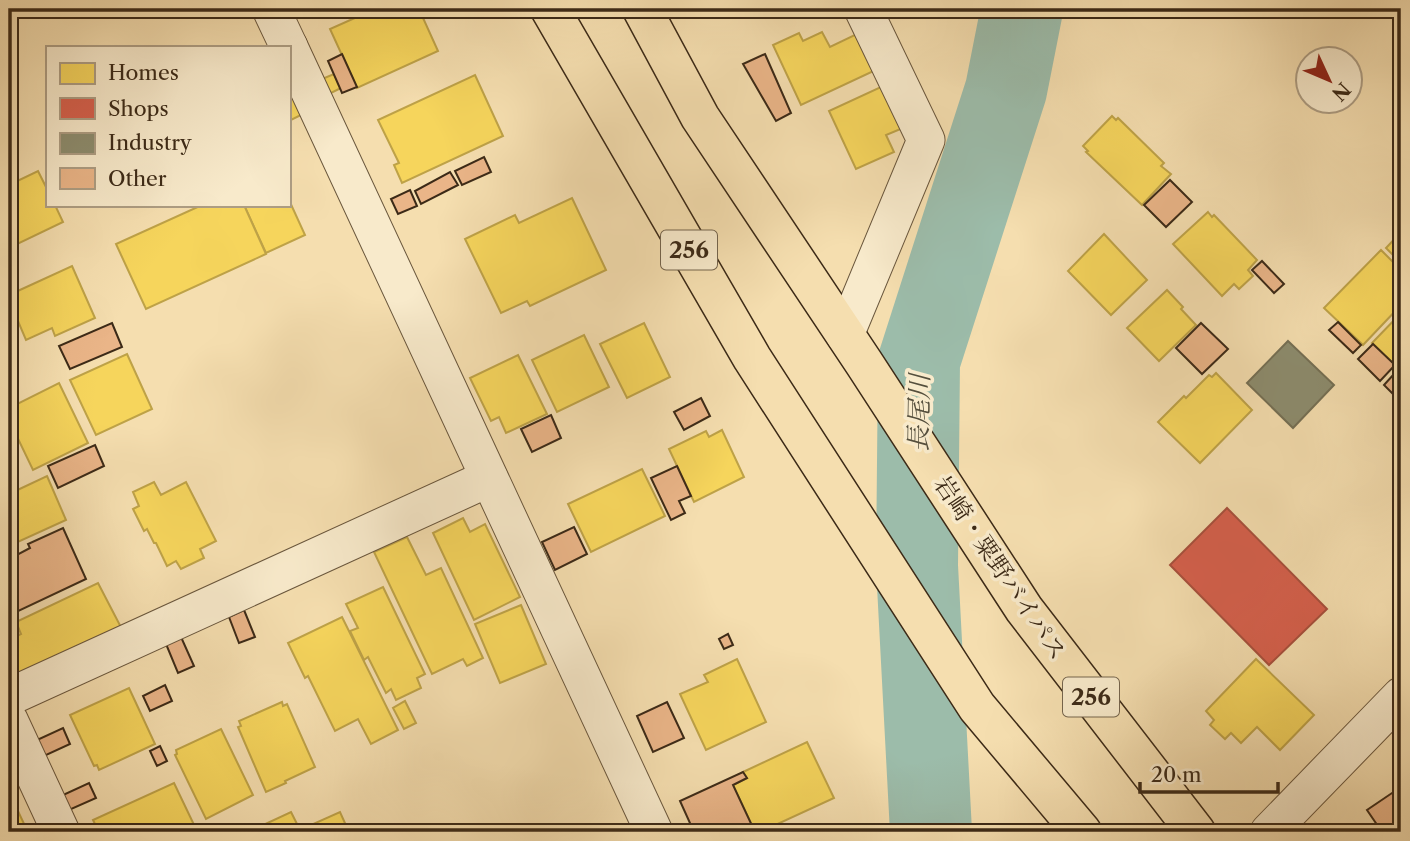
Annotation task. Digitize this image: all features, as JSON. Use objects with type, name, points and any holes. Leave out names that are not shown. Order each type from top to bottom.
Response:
[{"type":"highway","name":"256","points":[[550,9],[752,358],[976,707],[1082,832]]},
{"type":"highway","name":"岩崎・粟野バイパス","points":[[642,9],[700,117],[1024,609],[1196,832]]},
{"type":"street","points":[[271,9],[289,46]]},
{"type":"street","points":[[845,335],[926,140],[863,9]]},
{"type":"street","points":[[290,49],[654,832]]},
{"type":"street","points":[[9,697],[489,478]]},
{"type":"street","points":[[1269,832],[1401,696]]},
{"type":"street","points":[[9,720],[61,832]]},
{"type":"building: Homes","points":[[375,9],[419,9],[438,51],[357,88],[330,29]]},
{"type":"building: Homes","points":[[863,31],[880,68],[801,105],[773,45],[799,33],[803,41],[822,32],[830,47]]},
{"type":"building: Homes","points":[[334,74],[341,88],[329,94],[322,79]]},
{"type":"building: Homes","points":[[475,75],[503,136],[402,183],[394,165],[399,163],[378,120]]},
{"type":"building: Homes","points":[[290,85],[303,114],[290,120]]},
{"type":"building: Homes","points":[[883,86],[903,128],[886,135],[894,152],[856,169],[829,111]]},
{"type":"building: Homes","points":[[1112,116],[1116,120],[1118,118],[1164,163],[1161,166],[1171,174],[1142,205],[1086,152],[1088,151],[1083,146]]},
{"type":"building: Homes","points":[[38,171],[46,187],[46,206],[55,206],[63,222],[9,248],[9,185]]},
{"type":"building: Homes","points":[[572,198],[606,270],[530,306],[527,301],[501,313],[465,239],[515,215],[519,223]]},
{"type":"building: Homes","points":[[290,202],[305,235],[266,253],[244,206],[290,206]]},
{"type":"building: Homes","points":[[200,206],[244,206],[266,254],[146,309],[116,244]]},
{"type":"building: Homes","points":[[1208,212],[1257,260],[1248,270],[1253,276],[1239,289],[1234,284],[1222,296],[1173,244]]},
{"type":"building: Homes","points":[[1401,232],[1401,263],[1386,248]]},
{"type":"building: Homes","points":[[1104,234],[1147,280],[1111,315],[1068,271]]},
{"type":"building: Homes","points":[[1381,250],[1401,270],[1401,305],[1363,345],[1324,308]]},
{"type":"building: Homes","points":[[72,266],[95,318],[55,336],[52,328],[26,340],[9,295]]},
{"type":"building: Homes","points":[[1167,290],[1196,325],[1159,361],[1127,328]]},
{"type":"building: Homes","points":[[1401,313],[1401,359],[1395,365],[1372,343]]},
{"type":"building: Homes","points":[[644,323],[670,377],[627,398],[600,344]]},
{"type":"building: Homes","points":[[584,335],[609,387],[557,412],[532,360]]},
{"type":"building: Homes","points":[[127,354],[152,409],[96,435],[70,380]]},
{"type":"building: Homes","points":[[518,355],[547,414],[506,433],[499,417],[491,421],[470,378]]},
{"type":"building: Homes","points":[[1216,373],[1252,410],[1200,463],[1158,422],[1184,396],[1186,398],[1209,375],[1212,377]]},
{"type":"building: Homes","points":[[59,383],[88,443],[33,470],[9,420],[9,408]]},
{"type":"building: Homes","points":[[722,430],[744,477],[694,502],[669,449],[706,431],[709,437]]},
{"type":"building: Homes","points":[[642,469],[665,516],[591,552],[568,504]]},
{"type":"building: Homes","points":[[47,476],[66,520],[9,546],[9,494]]},
{"type":"building: Homes","points":[[154,482],[161,495],[186,482],[216,541],[200,549],[204,558],[181,569],[176,561],[167,566],[156,543],[147,529],[144,531],[133,509],[139,506],[133,492]]},
{"type":"building: Homes","points":[[463,518],[470,532],[485,524],[520,597],[474,620],[433,533]]},
{"type":"building: Homes","points":[[407,537],[426,575],[441,568],[483,658],[467,666],[463,659],[432,674],[374,552]]},
{"type":"building: Homes","points":[[98,583],[125,635],[27,680],[9,673],[9,640],[21,634],[16,622]]},
{"type":"building: Homes","points":[[383,587],[425,674],[417,678],[421,688],[396,700],[391,689],[386,693],[368,657],[364,660],[350,631],[358,628],[346,604]]},
{"type":"building: Homes","points":[[521,605],[546,664],[500,683],[475,624]]},
{"type":"building: Homes","points":[[342,617],[398,730],[371,744],[358,719],[335,731],[288,643]]},
{"type":"building: Homes","points":[[737,659],[766,722],[706,750],[680,694],[708,682],[704,675]]},
{"type":"building: Homes","points":[[1256,659],[1314,715],[1280,750],[1257,727],[1241,743],[1231,733],[1225,739],[1210,725],[1214,720],[1206,711]]},
{"type":"building: Homes","points":[[129,688],[155,744],[99,770],[97,765],[94,766],[70,715]]},
{"type":"building: Homes","points":[[405,701],[416,723],[404,729],[393,708]]},
{"type":"building: Homes","points":[[282,702],[283,706],[287,704],[315,767],[266,792],[238,727],[241,726],[239,721]]},
{"type":"building: Homes","points":[[221,729],[253,795],[206,819],[175,755],[176,750]]},
{"type":"building: Homes","points":[[807,742],[834,798],[755,832],[733,785],[747,778],[743,772]]},
{"type":"building: Homes","points":[[174,783],[196,829],[189,832],[99,832],[93,820]]},
{"type":"building: Homes","points":[[9,792],[26,828],[18,832],[9,832]]},
{"type":"building: Homes","points":[[291,812],[300,830],[340,812],[349,832],[264,832],[261,826]]},
{"type":"building: Shops","points":[[1227,508],[1327,609],[1269,665],[1170,565]]},
{"type":"building: Industry","points":[[1288,341],[1334,385],[1293,428],[1247,383]]},
{"type":"building: Other","points":[[342,54],[357,87],[342,93],[328,61]]},
{"type":"building: Other","points":[[765,54],[791,113],[776,121],[743,64]]},
{"type":"building: Other","points":[[484,157],[491,172],[462,185],[455,171]]},
{"type":"building: Other","points":[[450,172],[458,185],[421,204],[415,191]]},
{"type":"building: Other","points":[[1170,180],[1192,202],[1166,227],[1144,205]]},
{"type":"building: Other","points":[[410,190],[417,206],[398,214],[391,199]]},
{"type":"building: Other","points":[[1262,261],[1284,284],[1274,293],[1252,270]]},
{"type":"building: Other","points":[[1338,322],[1361,345],[1353,353],[1329,330]]},
{"type":"building: Other","points":[[112,323],[122,347],[70,369],[59,346]]},
{"type":"building: Other","points":[[1201,323],[1228,349],[1202,374],[1176,348]]},
{"type":"building: Other","points":[[1373,344],[1395,365],[1380,381],[1358,359]]},
{"type":"building: Other","points":[[1394,374],[1401,381],[1401,402],[1384,385]]},
{"type":"building: Other","points":[[701,398],[710,416],[684,430],[674,412]]},
{"type":"building: Other","points":[[551,415],[561,438],[532,452],[521,429]]},
{"type":"building: Other","points":[[95,445],[104,466],[58,488],[48,466]]},
{"type":"building: Other","points":[[677,466],[691,496],[679,501],[685,513],[671,520],[651,478]]},
{"type":"building: Other","points":[[574,527],[587,554],[555,570],[542,542]]},
{"type":"building: Other","points":[[63,528],[86,579],[12,614],[9,607],[9,559],[30,548],[28,544]]},
{"type":"building: Other","points":[[244,610],[255,637],[239,643],[229,617]]},
{"type":"building: Other","points":[[728,634],[733,645],[724,649],[719,639]]},
{"type":"building: Other","points":[[181,637],[194,666],[178,673],[166,644]]},
{"type":"building: Other","points":[[165,685],[172,701],[150,711],[143,696]]},
{"type":"building: Other","points":[[667,702],[684,738],[653,752],[637,716]]},
{"type":"building: Other","points":[[63,728],[70,744],[44,756],[37,740]]},
{"type":"building: Other","points":[[160,746],[167,761],[157,766],[150,751]]},
{"type":"building: Other","points":[[743,772],[747,778],[733,785],[755,832],[694,832],[680,801]]},
{"type":"building: Other","points":[[89,783],[96,798],[69,810],[63,795]]},
{"type":"building: Other","points":[[1395,791],[1401,799],[1401,831],[1382,832],[1367,810]]},
{"type":"waterway","name":"長尾川","points":[[931,832],[917,566],[919,361],[1006,90],[1022,9]]}]
